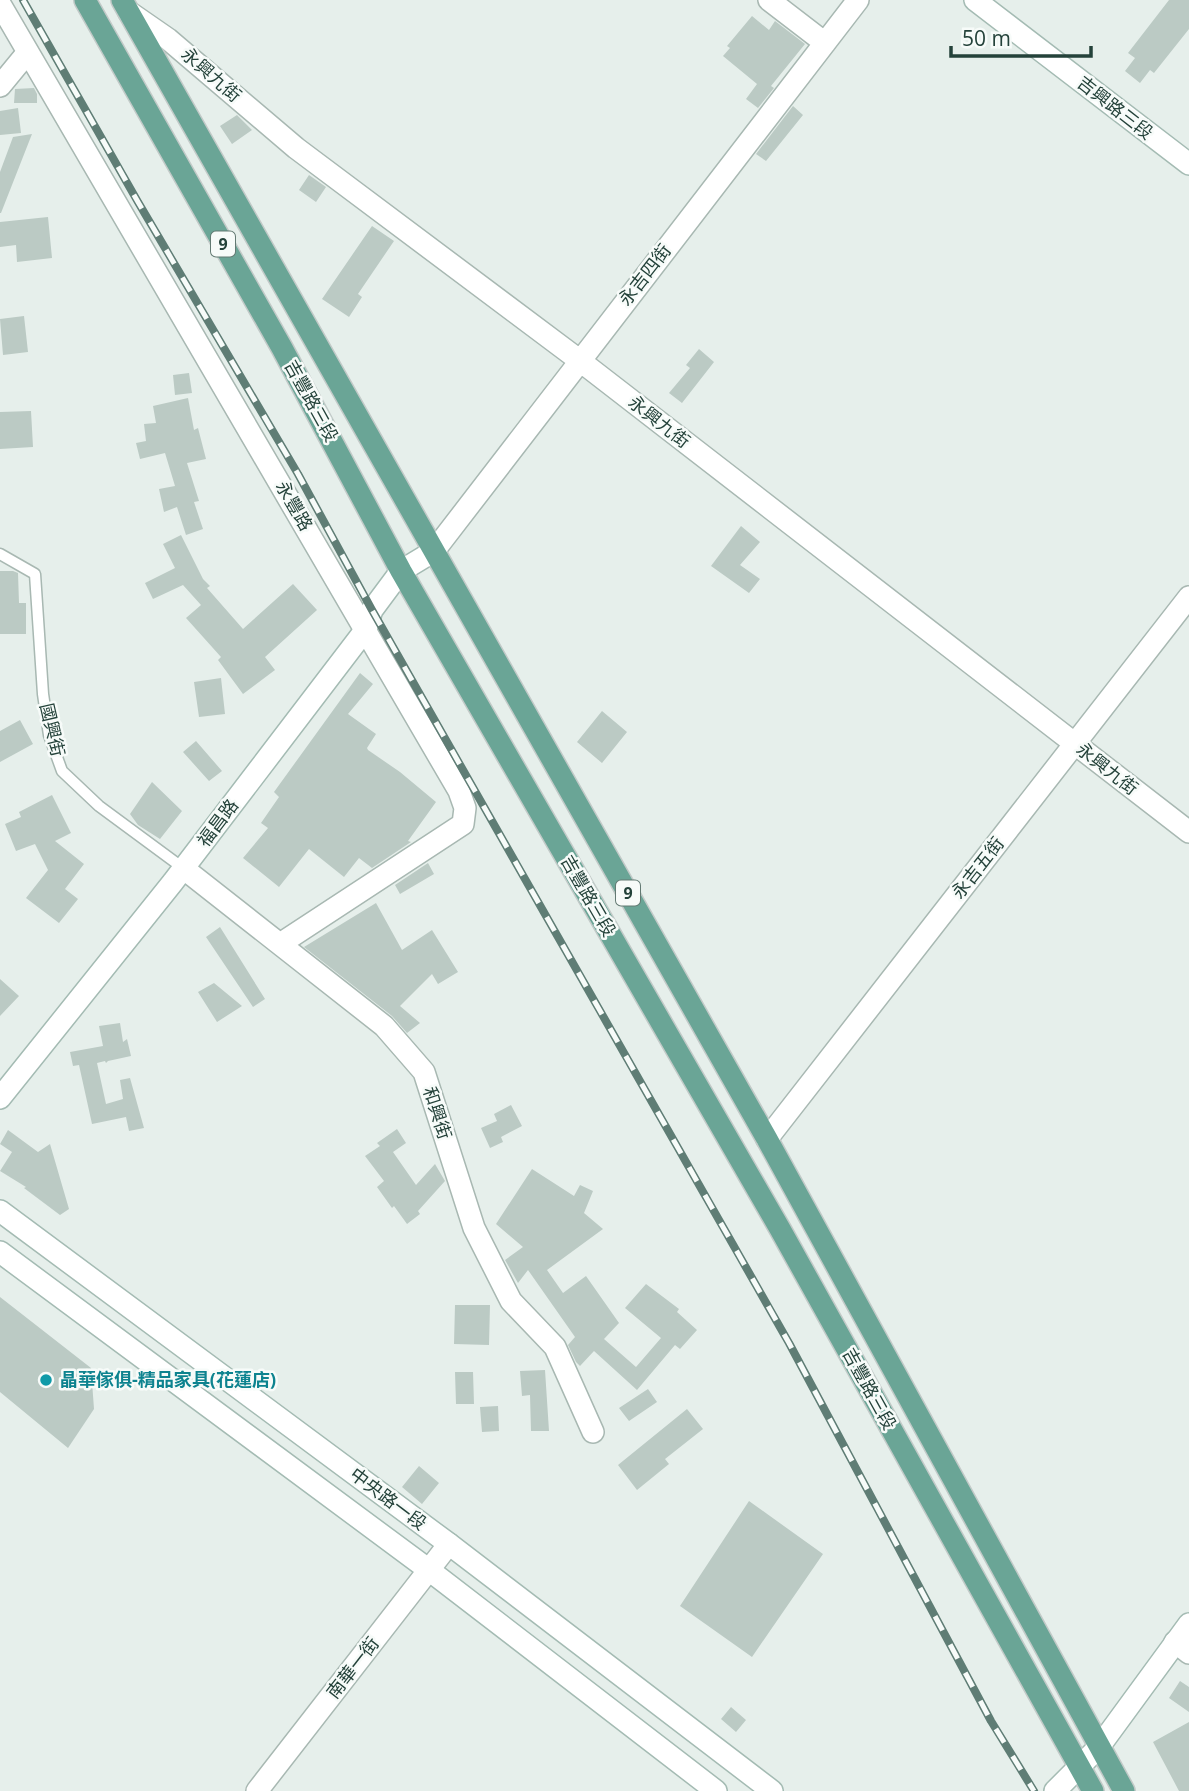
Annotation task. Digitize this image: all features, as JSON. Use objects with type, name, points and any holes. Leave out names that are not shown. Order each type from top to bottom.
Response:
[{"type":"main road","name":"吉豐路三段","points":[[85,0],[282,348],[401,570],[773,1217],[1093,1791]]},
{"type":"main road","name":"吉豐路三段","points":[[125,6],[767,1139],[1124,1791]]},
{"type":"street","points":[[769,0],[825,43]]},
{"type":"street","name":"永吉四街","points":[[435,551],[858,0]]},
{"type":"street","name":"吉興路三段","points":[[975,0],[1189,164]]},
{"type":"street","name":"永豐路","points":[[0,4],[366,629],[459,791],[465,808],[463,824],[280,944]]},
{"type":"street","name":"永興九街","points":[[125,6],[168,38],[296,148],[579,360],[1189,832]]},
{"type":"street","points":[[0,86],[28,52]]},
{"type":"street","name":"福昌路","points":[[0,1098],[183,868],[366,629],[372,610],[401,570],[435,551]]},
{"type":"street","name":"永吉五街","points":[[767,1139],[1189,597]]},
{"type":"street","name":"和興街","points":[[183,868],[384,1026],[424,1072],[474,1228],[511,1301],[555,1347],[593,1432]]},
{"type":"street","name":"中央路一段","points":[[0,1211],[449,1544],[772,1791]]},
{"type":"street","name":"中央路一段","points":[[0,1252],[429,1570],[716,1791]]},
{"type":"street","name":"南華一街","points":[[257,1791],[449,1544]]},
{"type":"street","points":[[1055,1791],[1099,1747],[1182,1647],[1189,1624]]},
{"type":"lane","name":"國興街","points":[[0,554],[35,574],[43,694],[49,735],[62,771],[99,806],[183,868]]},
{"type":"building","points":[[1169,0],[1189,0],[1189,29],[1154,73],[1150,70],[1140,83],[1125,71],[1135,58],[1128,53]]},
{"type":"building","points":[[752,16],[769,30],[775,21],[805,44],[771,86],[774,88],[758,108],[746,99],[757,84],[723,56],[730,48],[727,46]]},
{"type":"building","points":[[34,88],[37,103],[14,103],[15,89]]},
{"type":"building","points":[[793,106],[803,115],[766,161],[756,154]]},
{"type":"building","points":[[18,108],[21,133],[0,135],[0,111]]},
{"type":"building","points":[[237,115],[252,130],[232,144],[220,126]]},
{"type":"building","points":[[32,134],[0,213],[0,172],[13,137]]},
{"type":"building","points":[[309,175],[326,187],[316,202],[299,190]]},
{"type":"building","points":[[48,217],[52,258],[17,262],[16,245],[0,247],[0,222]]},
{"type":"building","points":[[372,226],[394,241],[358,294],[362,297],[349,317],[322,299]]},
{"type":"building","points":[[24,316],[28,352],[3,355],[0,319]]},
{"type":"building","points":[[699,349],[714,362],[682,403],[669,393],[690,368],[686,365]]},
{"type":"building","points":[[189,373],[192,393],[175,395],[173,375]]},
{"type":"building","points":[[188,398],[194,430],[198,428],[206,459],[187,463],[199,501],[194,502],[203,529],[186,535],[177,507],[164,512],[159,489],[175,486],[165,453],[140,459],[136,443],[146,441],[144,424],[156,423],[153,406]]},
{"type":"building","points":[[31,411],[33,447],[0,449],[0,412]]},
{"type":"building","points":[[741,526],[760,542],[740,565],[760,579],[749,593],[711,566]]},
{"type":"building","points":[[181,535],[203,579],[210,586],[207,588],[243,629],[293,584],[317,610],[265,657],[275,670],[243,694],[218,660],[221,657],[186,618],[201,605],[183,585],[153,599],[145,583],[175,568],[163,544]]},
{"type":"building","points":[[0,571],[18,573],[19,603],[26,603],[26,634],[0,634]]},
{"type":"building","points":[[360,673],[373,684],[348,714],[376,734],[368,750],[436,802],[408,841],[411,842],[372,868],[359,858],[344,877],[309,849],[279,887],[243,858],[268,828],[261,823],[279,797],[274,792]]},
{"type":"building","points":[[221,678],[225,714],[199,717],[194,682]]},
{"type":"building","points":[[602,711],[627,732],[602,763],[577,742]]},
{"type":"building","points":[[20,720],[33,744],[0,762],[0,731]]},
{"type":"building","points":[[196,741],[222,771],[209,781],[183,752]]},
{"type":"building","points":[[152,782],[182,811],[160,839],[138,825],[130,814]]},
{"type":"building","points":[[52,795],[71,833],[55,841],[84,864],[65,889],[78,899],[59,923],[26,898],[48,870],[35,844],[16,851],[5,824],[21,817],[19,812]]},
{"type":"building","points":[[428,863],[434,874],[400,894],[395,885]]},
{"type":"building","points":[[376,903],[402,950],[432,930],[458,972],[438,984],[432,974],[400,1006],[420,1023],[407,1033],[392,1016],[304,947]]},
{"type":"building","points":[[220,927],[265,999],[253,1007],[206,937]]},
{"type":"building","points":[[0,979],[19,996],[0,1016]]},
{"type":"building","points":[[214,983],[242,1006],[217,1022],[198,992]]},
{"type":"building","points":[[120,1023],[123,1042],[127,1039],[131,1056],[97,1063],[106,1104],[123,1099],[120,1080],[130,1078],[144,1128],[129,1131],[126,1117],[92,1124],[79,1065],[73,1066],[70,1052],[103,1046],[99,1026]]},
{"type":"building","points":[[511,1105],[522,1126],[501,1137],[503,1142],[490,1148],[481,1128],[497,1121],[494,1114]]},
{"type":"building","points":[[397,1129],[406,1143],[393,1152],[416,1185],[435,1164],[445,1181],[418,1211],[420,1214],[407,1224],[377,1187],[384,1181],[365,1156],[380,1146],[377,1143]]},
{"type":"building","points":[[8,1130],[38,1152],[50,1144],[69,1209],[60,1215],[24,1188],[26,1187],[0,1171],[12,1152],[0,1144]]},
{"type":"building","points":[[532,1169],[574,1196],[580,1185],[593,1191],[584,1213],[603,1229],[547,1270],[563,1293],[586,1276],[619,1323],[604,1339],[636,1367],[661,1338],[625,1308],[646,1284],[679,1309],[677,1312],[697,1330],[680,1349],[675,1345],[637,1390],[594,1351],[580,1366],[568,1345],[575,1337],[528,1270],[518,1283],[505,1260],[523,1247],[496,1224]]},
{"type":"building","name":"晶華傢俱-精品家具(花蓮店)","points":[[0,1297],[91,1368],[94,1409],[68,1448],[0,1392]]},
{"type":"building","points":[[455,1305],[490,1305],[489,1345],[454,1344]]},
{"type":"building","points":[[545,1370],[549,1431],[531,1431],[530,1395],[522,1396],[520,1371]]},
{"type":"building","points":[[455,1372],[473,1372],[474,1404],[456,1404]]},
{"type":"building","points":[[648,1389],[657,1402],[629,1421],[619,1408]]},
{"type":"building","points":[[498,1406],[499,1431],[482,1432],[480,1407]]},
{"type":"building","points":[[687,1409],[703,1429],[665,1459],[669,1464],[637,1490],[618,1465]]},
{"type":"building","points":[[419,1466],[439,1483],[422,1504],[402,1487]]},
{"type":"building","points":[[749,1501],[823,1554],[752,1657],[680,1606]]},
{"type":"building","points":[[1180,1681],[1189,1687],[1189,1712],[1169,1698]]},
{"type":"building","points":[[731,1707],[746,1720],[736,1732],[721,1719]]},
{"type":"building","points":[[1189,1722],[1189,1791],[1179,1791],[1153,1742]]},
{"type":"railway","points":[[23,0],[298,474],[372,610],[789,1343],[991,1721],[1034,1791]]},
{"type":"place","name":"晶華傢俱-精品家具(花蓮店)","points":[[46,1380]]}]
